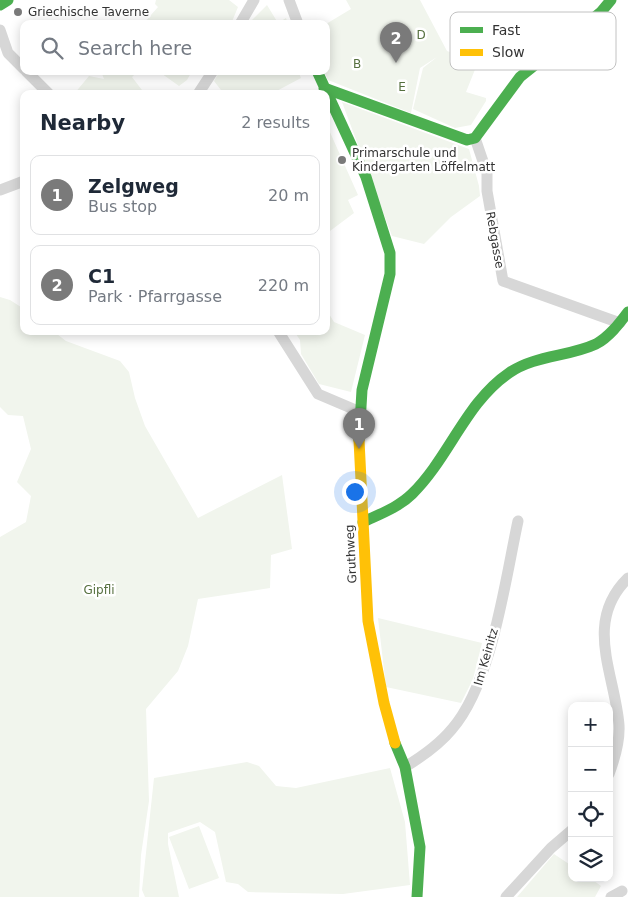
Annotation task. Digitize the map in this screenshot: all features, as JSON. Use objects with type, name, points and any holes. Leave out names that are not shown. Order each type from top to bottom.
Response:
[{"type":"street","points":[[0,5],[8,0]]},
{"type":"street","points":[[242,20],[254,0]]},
{"type":"street","points":[[289,0],[296,20]]},
{"type":"street","points":[[601,12],[611,0]]},
{"type":"street","points":[[0,30],[8,53],[20,65]]},
{"type":"street","points":[[330,90],[459,139],[467,140],[475,138],[520,77],[529,70]]},
{"type":"street","points":[[30,75],[45,90]]},
{"type":"street","points":[[201,90],[210,75]]},
{"type":"street","name":"Gruthweg","points":[[319,75],[324,88]]},
{"type":"street","points":[[324,88],[329,90]]},
{"type":"street","name":"Gruthweg","points":[[330,101],[366,177],[390,252],[390,274],[358,411],[371,638],[384,703],[399,757],[405,767],[420,847],[417,897]]},
{"type":"street","name":"Rebgasse","points":[[475,138],[487,173],[487,191],[503,282],[620,323]]},
{"type":"street","points":[[0,190],[20,182]]},
{"type":"street","points":[[363,522],[390,509],[412,494],[440,462],[479,402],[511,372],[596,343],[620,323],[628,312]]},
{"type":"street","points":[[281,335],[318,394],[358,411]]},
{"type":"street","name":"Im Keinitz","points":[[405,767],[429,753],[453,728],[477,689],[492,641],[518,521]]},
{"type":"street","points":[[613,763],[616,754],[619,725],[603,643],[607,616],[615,592],[628,578]]},
{"type":"street","points":[[506,897],[551,848],[568,833]]},
{"type":"street","points":[[611,897],[622,891]]},
{"type":"green space","points":[[156,0],[229,0],[238,7],[233,20],[147,20],[158,7],[155,4]]},
{"type":"green space","points":[[346,0],[420,0],[447,51],[450,52],[450,70],[475,70],[466,92],[486,98],[486,101],[471,125],[455,128],[413,109],[423,68],[437,57],[420,68],[411,113],[328,80],[326,75],[330,75],[330,22],[351,9]]},
{"type":"green space","points":[[267,5],[276,20],[252,20]]},
{"type":"green space","points":[[102,75],[134,75],[132,77],[142,90],[77,90],[89,76],[104,79]]},
{"type":"green space","points":[[164,75],[190,75],[187,80],[179,86]]},
{"type":"green space","points":[[218,75],[300,75],[301,78],[278,90],[221,90],[214,81]]},
{"type":"green space","points":[[342,102],[469,149],[480,196],[451,217],[424,244],[392,236]]},
{"type":"green space","points":[[330,132],[358,195],[348,200],[354,213],[330,231]]},
{"type":"green space","name":"Gipfli","points":[[0,297],[10,300],[20,306],[20,335],[58,335],[66,341],[120,361],[129,372],[135,398],[145,426],[198,518],[282,475],[292,549],[271,555],[270,588],[198,599],[188,646],[178,671],[146,709],[149,801],[141,855],[139,897],[0,897],[0,537],[26,522],[31,496],[17,482],[31,449],[23,416],[8,415],[0,407]]},
{"type":"green space","points":[[330,316],[334,322],[365,335],[351,392],[319,384],[301,354],[300,340],[297,335],[330,335]]},
{"type":"green space","points":[[378,618],[482,643],[473,679],[461,703],[386,687]]},
{"type":"green space","points":[[247,762],[259,766],[276,786],[296,788],[390,768],[405,822],[410,885],[343,894],[248,892],[238,884],[226,882],[215,832],[200,822],[168,833],[168,844],[179,897],[145,897],[142,890],[154,778]]},
{"type":"green space","points":[[199,826],[219,878],[189,889],[169,837]]},
{"type":"green space","points":[[554,854],[568,863],[568,882],[596,882],[601,886],[595,897],[517,897]]},
{"type":"traffic: fast","points":[[0,5],[8,0]]},
{"type":"traffic: fast","points":[[601,12],[611,0]]},
{"type":"traffic: fast","points":[[330,90],[467,140],[475,138],[520,77],[529,70]]},
{"type":"traffic: fast","points":[[319,75],[326,90]]},
{"type":"traffic: fast","points":[[324,88],[330,90]]},
{"type":"traffic: fast","points":[[330,99],[366,177],[390,253],[390,274],[362,390],[359,440]]},
{"type":"traffic: fast","points":[[363,522],[383,513],[412,494],[437,464],[481,399],[509,373],[541,359],[596,344],[609,334],[628,312]]},
{"type":"traffic: fast","points":[[395,743],[405,767],[420,847],[417,897]]},
{"type":"traffic: slow","points":[[359,440],[368,621],[384,703],[395,743]]},
{"type":"place","name":"Griechische Taverne","points":[[18,12]]},
{"type":"place","name":"C1","points":[[396,63]]},
{"type":"place","name":"Primarschule und Kindergarten Löffelmatt","points":[[342,160]]},
{"type":"place","name":"Zelgweg","points":[[359,449]]},
{"type":"park label","name":"D","points":[[421,35]]},
{"type":"park label","name":"B","points":[[357,64]]},
{"type":"park label","name":"E","points":[[402,87]]}]
